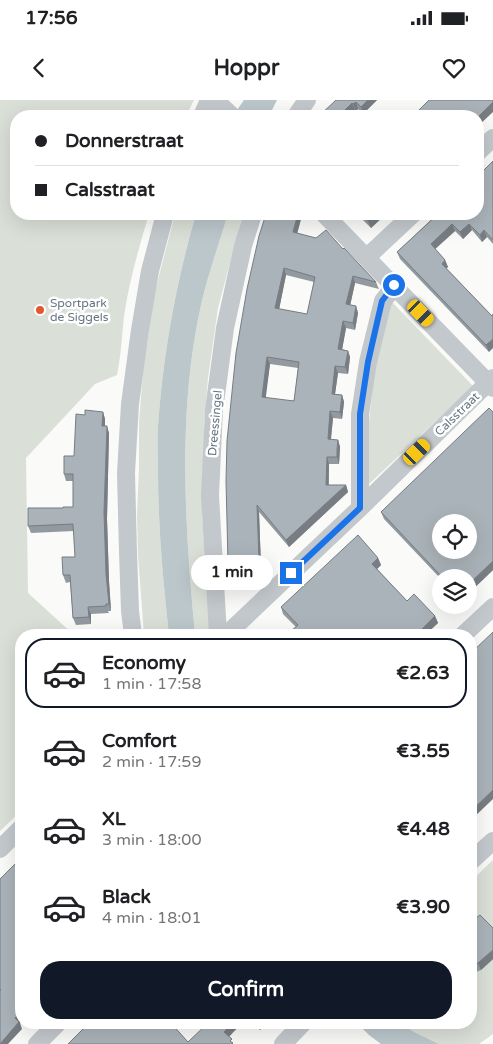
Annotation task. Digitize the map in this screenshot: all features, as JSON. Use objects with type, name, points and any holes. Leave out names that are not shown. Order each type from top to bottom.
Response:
[{"type":"street","points":[[216,100],[226,110]]},
{"type":"street","points":[[132,629],[130,611],[126,473],[130,404],[150,271],[163,220]]},
{"type":"street","name":"Dreessingel","points":[[218,629],[210,495],[214,410],[225,328],[243,246],[251,220]]},
{"type":"street","points":[[330,220],[492,383]]},
{"type":"street","points":[[367,257],[406,220]]},
{"type":"street","points":[[360,508],[360,414],[368,362],[382,301],[394,285]]},
{"type":"street","name":"Calsstraat","points":[[232,629],[492,383]]},
{"type":"street","points":[[469,629],[493,607]]},
{"type":"street","points":[[0,849],[15,834]]},
{"type":"street","points":[[477,856],[493,841]]},
{"type":"street","points":[[37,1044],[52,1029]]},
{"type":"street","points":[[283,1044],[297,1029]]},
{"type":"shaded area","points":[[0,100],[194,100],[189,110],[10,110],[10,220],[147,220],[129,290],[117,375],[95,384],[26,458],[28,593],[67,629],[15,629],[15,817],[0,831]]},
{"type":"shaded area","points":[[244,100],[277,100],[272,110],[237,110]]},
{"type":"shaded area","points":[[173,220],[194,220],[171,319],[163,372],[158,426],[160,534],[168,629],[144,629],[138,555],[139,422],[143,372],[154,295]]},
{"type":"shaded area","points":[[194,220],[226,220],[201,305],[193,346],[189,387],[185,470],[188,553],[194,629],[168,629],[160,534],[158,426],[163,372],[182,266]]},
{"type":"shaded area","points":[[226,220],[241,220],[218,308],[208,378],[204,425],[202,514],[210,629],[194,629],[186,511],[186,428],[193,346],[210,270]]},
{"type":"shaded area","points":[[389,299],[473,386],[368,485],[369,421],[375,366]]},
{"type":"shaded area","points":[[493,860],[493,1034],[479,1044],[439,1044],[410,1029],[477,1029],[477,875]]},
{"type":"shaded area","points":[[363,1029],[410,1029],[439,1044],[381,1044]]},
{"type":"building","points":[[336,100],[368,100],[361,107],[356,102],[352,103],[345,110],[325,110]]},
{"type":"building","points":[[429,100],[493,100],[484,111],[419,110]]},
{"type":"building","points":[[493,161],[493,240],[484,230],[480,235],[469,224],[460,232],[452,224],[431,244],[445,260],[442,264],[492,316],[493,314],[493,339],[486,345],[397,252],[432,220],[484,220],[484,170]]},
{"type":"building","points":[[264,220],[296,220],[293,232],[316,238],[326,230],[376,282],[353,276],[346,304],[356,306],[353,323],[343,321],[338,349],[348,351],[345,367],[335,366],[332,394],[342,395],[340,412],[330,411],[328,439],[338,440],[337,457],[327,457],[326,485],[346,485],[286,540],[257,505],[259,560],[228,562],[227,441],[236,353],[247,289]],"holes":[[[284,268],[315,277],[307,314],[275,308]],[[267,357],[299,362],[294,401],[262,397]]]},
{"type":"building","points":[[489,408],[493,412],[493,561],[477,576],[477,569],[435,569],[381,512]]},
{"type":"building","points":[[85,410],[103,412],[102,426],[107,426],[104,512],[109,604],[106,604],[106,606],[88,607],[89,617],[73,618],[70,575],[63,575],[62,557],[75,557],[73,524],[28,526],[28,508],[73,507],[73,474],[64,474],[64,456],[74,456],[76,414],[85,415]]},
{"type":"building","points":[[358,535],[378,558],[372,564],[407,601],[414,594],[435,616],[422,629],[293,629],[298,625],[281,607]]},
{"type":"building","points":[[493,632],[493,790],[477,805],[477,647]]},
{"type":"building","points":[[15,864],[15,1027],[0,1044],[1,990],[0,879]]},
{"type":"building","points":[[480,915],[493,928],[493,950],[477,963],[477,917]]},
{"type":"building","points":[[83,1029],[176,1029],[188,1042],[202,1029],[227,1029],[224,1032],[232,1039],[230,1041],[233,1043],[232,1044],[68,1044]]},
{"type":"place","name":"Sportpark de Siggels","points":[[40,310]]},
{"type":"route","points":[[291,573],[360,508],[360,414],[368,362],[382,301],[394,285]]}]
